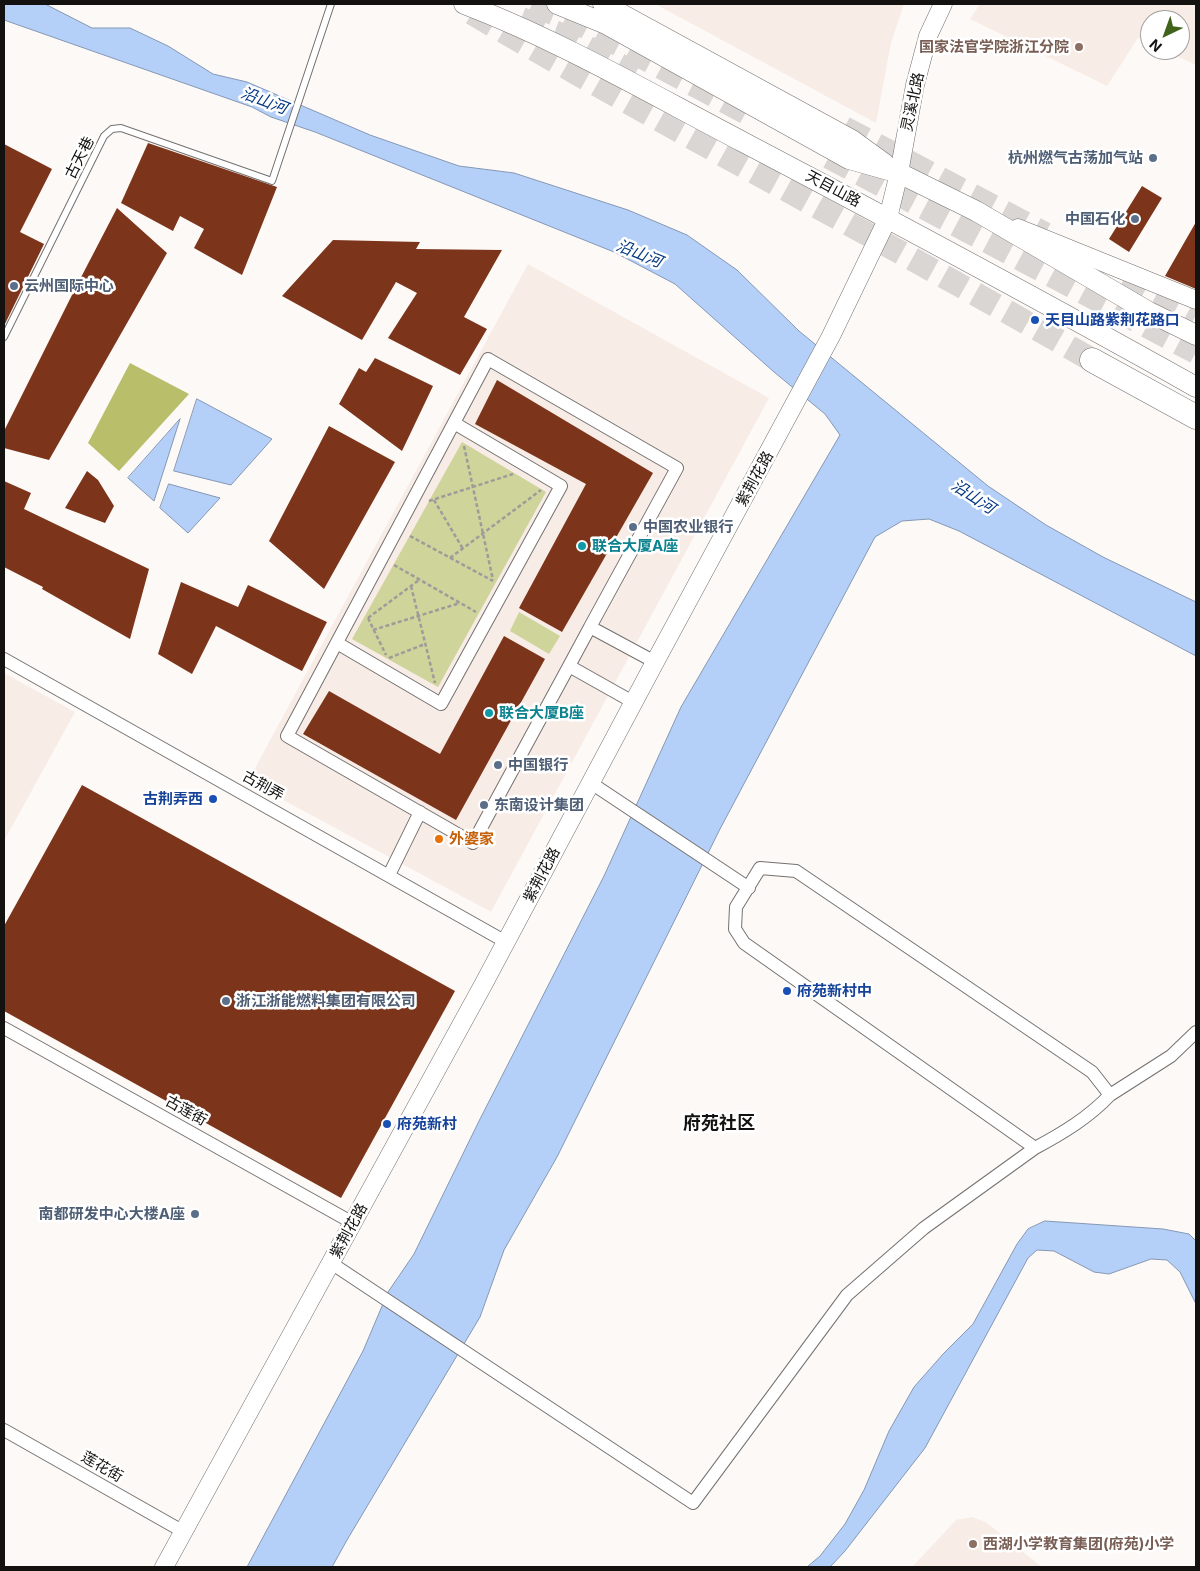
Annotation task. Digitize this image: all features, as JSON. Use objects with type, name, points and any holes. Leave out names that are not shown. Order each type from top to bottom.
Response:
[{"type":"highway","points":[[1092,360],[1196,417]]},
{"type":"main road","name":"天目山路","points":[[464,4],[494,15],[565,48],[888,218],[1196,387]]},
{"type":"main road","points":[[557,4],[606,24],[849,159],[899,173]]},
{"type":"main road","points":[[604,4],[852,140],[899,173],[976,211],[1149,312],[1196,335]]},
{"type":"street","name":"灵溪北路","points":[[899,173],[915,86],[928,36],[943,4]]},
{"type":"street","name":"紫荆花路","points":[[164,1567],[506,942],[655,662],[794,407],[831,336],[888,218],[899,173]]},
{"type":"street","points":[[976,211],[1196,300]]},
{"type":"street","points":[[488,359],[677,468],[473,843],[287,736],[397,529],[488,359]]},
{"type":"street","points":[[337,643],[442,704],[561,486],[454,423]]},
{"type":"street","points":[[590,627],[655,662]]},
{"type":"street","name":"古荆弄","points":[[4,659],[506,942]]},
{"type":"street","points":[[569,666],[634,702]]},
{"type":"street","points":[[591,783],[749,888]]},
{"type":"street","points":[[389,875],[420,812]]},
{"type":"street","points":[[1035,1148],[744,944],[735,929],[736,907],[760,868],[796,871],[1092,1072],[1110,1095]]},
{"type":"street","name":"古莲街","points":[[4,1028],[353,1223]]},
{"type":"street","points":[[331,1263],[693,1503],[847,1295],[924,1228],[1035,1148],[1076,1125],[1096,1110],[1110,1095],[1171,1056],[1196,1032]]},
{"type":"street","name":"莲花街","points":[[4,1430],[184,1532]]},
{"type":"lane","name":"古天巷","points":[[4,337],[104,136],[112,129],[121,128],[272,181],[331,4]]},
{"type":"path","points":[[464,444],[493,581]]},
{"type":"path","points":[[429,501],[514,473]]},
{"type":"path","points":[[450,558],[542,489]]},
{"type":"path","points":[[434,500],[463,548]]},
{"type":"path","points":[[397,529],[505,588]]},
{"type":"path","points":[[381,560],[488,619]]},
{"type":"path","points":[[419,580],[368,618],[388,659],[425,644]]},
{"type":"path","points":[[411,586],[435,685]]},
{"type":"path","points":[[373,630],[461,603]]},
{"type":"shaded area","points":[[655,4],[904,4],[891,43],[876,123]]},
{"type":"shaded area","name":"国家法官学院浙江分院","points":[[980,4],[1196,4],[1196,65],[1185,60],[1190,60],[1190,10],[1140,10],[1140,39],[1138,38],[1107,86],[970,19]]},
{"type":"shaded area","points":[[528,264],[769,398],[491,912],[248,781]]},
{"type":"shaded area","points":[[4,673],[75,712],[4,841]]},
{"type":"shaded area","name":"西湖小学教育集团(府苑)小学","points":[[972,1517],[986,1522],[1042,1567],[912,1567],[956,1520]]},
{"type":"green space","points":[[130,363],[189,394],[119,471],[88,443]]},
{"type":"green space","points":[[462,442],[546,492],[438,687],[352,639]]},
{"type":"green space","points":[[519,612],[560,636],[549,654],[510,631]]},
{"type":"water","name":"沿山河","points":[[4,4],[45,4],[92,28],[130,28],[168,46],[213,74],[247,82],[370,135],[459,166],[514,173],[628,210],[687,235],[737,270],[799,331],[988,486],[1046,525],[1103,557],[1196,602],[1196,656],[959,531],[929,519],[902,521],[875,537],[720,829],[557,1157],[504,1250],[480,1317],[332,1567],[247,1567],[363,1351],[388,1292],[414,1254],[479,1121],[604,876],[681,707],[840,435],[825,414],[774,372],[675,284],[614,252],[315,132],[271,117],[252,107],[4,20]]},
{"type":"water","points":[[197,399],[272,439],[231,485],[174,471]]},
{"type":"water","points":[[180,419],[154,501],[128,478]]},
{"type":"water","points":[[169,484],[220,498],[188,533],[160,508]]},
{"type":"water","points":[[1045,1221],[1163,1229],[1189,1234],[1196,1241],[1196,1304],[1180,1272],[1167,1260],[1151,1259],[1109,1274],[1094,1272],[1054,1251],[1037,1250],[1028,1258],[925,1448],[845,1551],[830,1567],[807,1567],[820,1556],[845,1524],[864,1490],[889,1431],[914,1387],[973,1324],[1017,1244],[1028,1229]]},
{"type":"building","points":[[148,143],[277,187],[242,275],[194,248],[204,229],[180,216],[173,231],[121,203]]},
{"type":"building","points":[[4,144],[52,169],[20,232],[44,244],[4,326]]},
{"type":"building","name":"中国石化","points":[[1142,186],[1162,198],[1129,252],[1109,239]]},
{"type":"building","points":[[117,208],[167,253],[49,460],[4,448],[4,431]]},
{"type":"building","points":[[1196,222],[1196,289],[1165,276]]},
{"type":"building","points":[[333,240],[420,242],[416,249],[502,250],[464,317],[487,329],[460,375],[388,338],[417,293],[396,282],[362,340],[282,296]]},
{"type":"building","points":[[375,358],[433,386],[402,451],[339,404],[359,368],[366,372]]},
{"type":"building","name":"联合大厦A座","points":[[497,380],[653,473],[562,632],[519,608],[586,484],[475,424]]},
{"type":"building","points":[[329,426],[395,462],[324,589],[269,541]]},
{"type":"building","points":[[87,471],[98,480],[114,506],[105,523],[65,508]]},
{"type":"building","points":[[4,481],[31,493],[24,509],[149,569],[130,639],[42,589],[43,587],[4,567]]},
{"type":"building","points":[[181,582],[238,607],[248,585],[327,622],[302,671],[216,626],[192,674],[158,654]]},
{"type":"building","name":"联合大厦B座","points":[[504,636],[545,659],[456,820],[303,734],[329,691],[440,754]]},
{"type":"building","name":"浙江浙能燃料集团有限公司","points":[[82,785],[455,991],[341,1198],[4,1011],[4,926]]},
{"type":"tunnel","points":[[532,4],[586,27],[747,113]]},
{"type":"tunnel","points":[[472,13],[549,58],[1092,360]]},
{"type":"tunnel","points":[[521,19],[574,40],[635,74]]},
{"type":"tunnel","points":[[844,128],[1045,234]]},
{"type":"tunnel","points":[[829,157],[1196,352]]},
{"type":"tunnel","points":[[1125,277],[1196,315]]},
{"type":"place","name":"国家法官学院浙江分院","points":[[1079,47]]},
{"type":"place","name":"杭州燃气古荡加气站","points":[[1153,158]]},
{"type":"place","name":"中国石化","points":[[1135,219]]},
{"type":"place","name":"云州国际中心","points":[[14,286]]},
{"type":"place","name":"天目山路紫荆花路口","points":[[1035,320]]},
{"type":"place","name":"中国农业银行","points":[[633,527]]},
{"type":"place","name":"联合大厦A座","points":[[582,546]]},
{"type":"place","name":"联合大厦B座","points":[[489,713]]},
{"type":"place","name":"中国银行","points":[[498,765]]},
{"type":"place","name":"古荆弄西","points":[[213,799]]},
{"type":"place","name":"东南设计集团","points":[[484,805]]},
{"type":"place","name":"外婆家","points":[[439,839]]},
{"type":"place","name":"府苑新村中","points":[[787,991]]},
{"type":"place","name":"浙江浙能燃料集团有限公司","points":[[226,1001]]},
{"type":"place","name":"府苑新村","points":[[387,1124]]},
{"type":"place","name":"南都研发中心大楼A座","points":[[195,1214]]},
{"type":"place","name":"西湖小学教育集团(府苑)小学","points":[[973,1544]]},
{"type":"district","name":"府苑社区","points":[[719,1124]]}]
